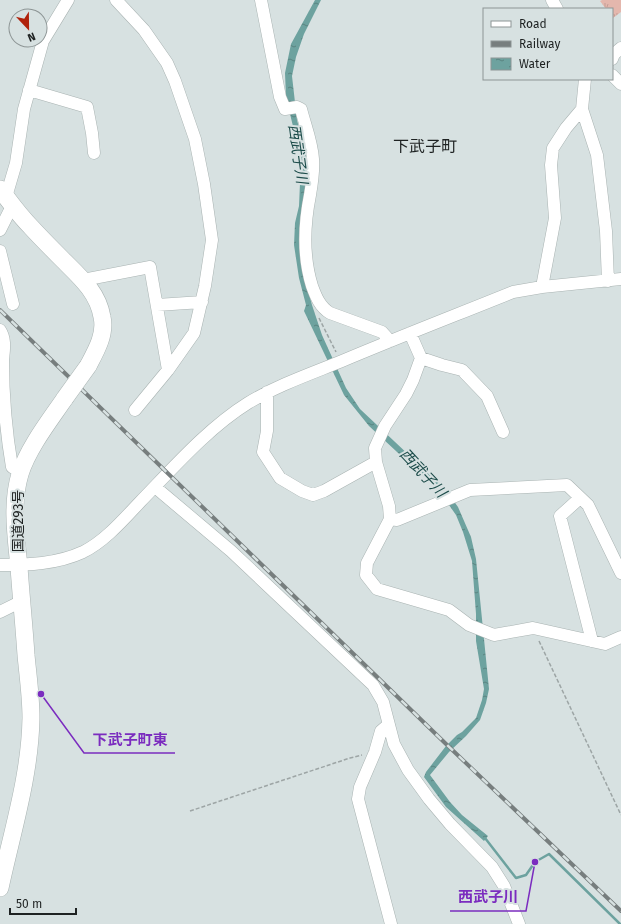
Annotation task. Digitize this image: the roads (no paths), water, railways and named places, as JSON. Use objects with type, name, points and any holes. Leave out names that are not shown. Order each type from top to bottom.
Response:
[{"type":"highway","name":"国道293号","points":[[0,888],[22,791],[29,743],[30,701],[15,516],[20,472],[37,441],[88,366],[98,347],[103,331],[103,317],[99,304],[91,290],[32,228],[6,197]]},
{"type":"street","points":[[0,230],[6,197],[16,163],[24,109],[43,41],[68,0]]},
{"type":"street","points":[[116,0],[144,30],[167,63],[175,81],[195,139],[204,184],[212,240],[206,286],[194,333],[168,370],[135,410]]},
{"type":"street","points":[[261,0],[280,97],[285,109],[298,107],[301,109],[313,159],[313,183],[309,202],[305,249],[316,297],[323,309],[382,332],[390,341]]},
{"type":"street","points":[[613,56],[621,48]]},
{"type":"street","points":[[585,80],[582,110],[597,155],[606,231],[608,281]]},
{"type":"street","points":[[29,90],[87,107],[94,153]]},
{"type":"street","points":[[542,287],[556,218],[551,165],[553,148],[566,128],[582,110]]},
{"type":"street","points":[[0,251],[13,304]]},
{"type":"street","points":[[83,280],[150,267],[168,370]]},
{"type":"street","points":[[0,565],[48,562],[64,559],[84,551],[112,530],[220,424],[247,403],[267,392],[513,292],[542,287],[621,280]]},
{"type":"street","points":[[157,305],[202,302]]},
{"type":"street","points":[[0,330],[4,337],[2,373],[6,432],[12,467],[20,472]]},
{"type":"street","points":[[410,333],[421,358],[406,394],[385,426],[375,448],[376,462],[389,506],[390,519],[367,563],[366,575],[377,589],[449,610],[469,625],[494,635],[533,628],[606,644],[621,637]]},
{"type":"street","points":[[421,358],[462,370],[487,396],[503,432]]},
{"type":"street","points":[[267,392],[267,431],[263,452],[280,478],[302,491],[313,495],[324,491],[376,462]]},
{"type":"street","points":[[390,519],[397,520],[470,490],[567,485],[588,505],[621,573]]},
{"type":"street","points":[[155,487],[231,551],[373,685],[383,702],[394,744],[408,770],[429,799],[450,824],[492,867],[504,886],[519,924]]},
{"type":"street","points":[[580,498],[560,516],[592,641]]},
{"type":"street","points":[[0,612],[22,601]]},
{"type":"street","points":[[388,725],[381,731],[375,752],[360,787],[358,799],[391,924]]},
{"type":"water","points":[[315,0],[321,0],[304,34],[296,57],[292,76],[297,120],[308,161],[302,268],[322,335],[346,388],[360,409],[446,490],[458,507],[471,537],[476,559],[489,689],[480,720],[449,752],[430,775],[450,802],[462,815],[488,836],[484,841],[446,807],[424,777],[426,772],[446,746],[476,718],[484,689],[476,641],[476,614],[472,561],[463,532],[456,515],[437,489],[369,426],[344,395],[304,311],[306,305],[299,278],[294,245],[295,223],[299,206],[301,160],[286,97],[285,73],[291,44]]},
{"type":"waterway","name":"西武子川","points":[[485,838],[516,878],[526,875],[535,862],[549,854],[620,924]]},
{"type":"railway","points":[[0,310],[445,743],[621,911]]},
{"type":"place","name":"下武子町東","points":[[41,694]]},
{"type":"place","name":"西武子川","points":[[535,862]]},
{"type":"district","name":"下武子町","points":[[425,146]]}]
